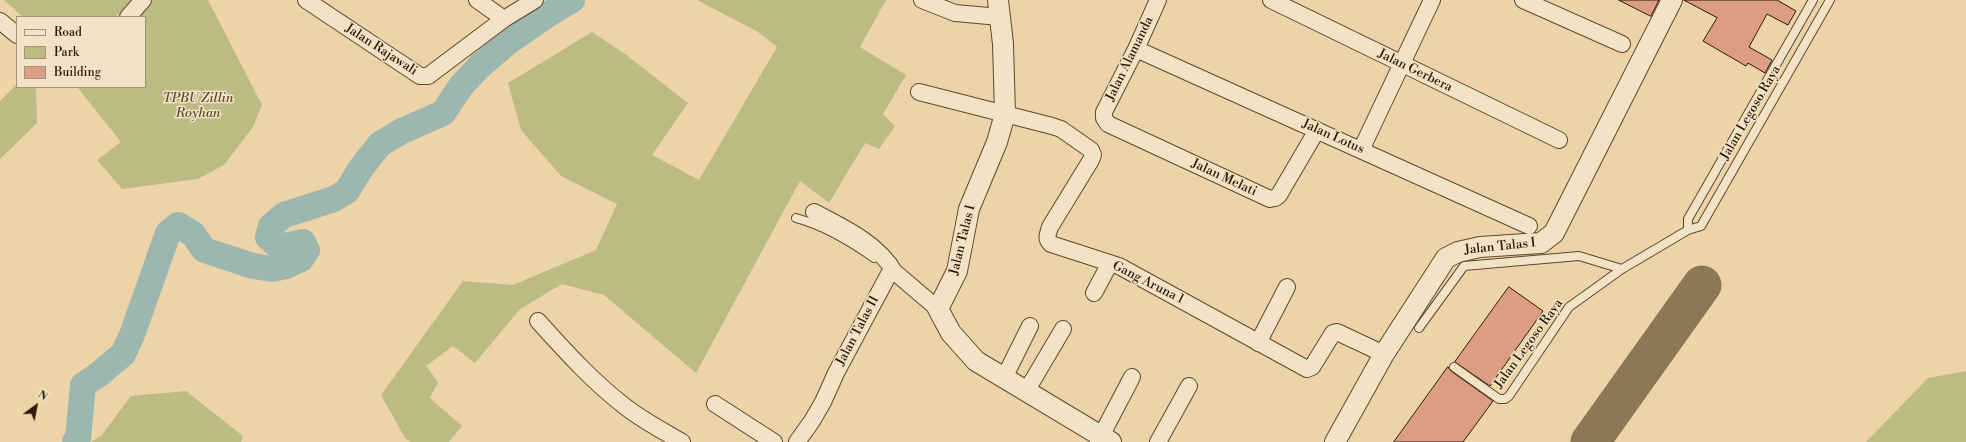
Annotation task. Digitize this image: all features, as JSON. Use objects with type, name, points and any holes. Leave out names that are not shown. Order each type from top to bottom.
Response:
[{"type":"street","points":[[129,16],[143,0]]},
{"type":"street","name":"Jalan Rajawali","points":[[306,0],[420,76],[428,76],[504,20],[535,0]]},
{"type":"street","points":[[477,0],[504,20]]},
{"type":"street","points":[[922,0],[955,13],[999,8]]},
{"type":"street","name":"Jalan Alamanda","points":[[1104,118],[1105,110],[1136,49],[1158,0]]},
{"type":"street","name":"Jalan Gerbera","points":[[1271,0],[1559,140]]},
{"type":"street","points":[[1361,150],[1432,0]]},
{"type":"street","points":[[1523,0],[1622,44]]},
{"type":"street","name":"Jalan Talas I","points":[[1335,442],[1384,354],[1446,258],[1458,252],[1480,247],[1541,243],[1554,233],[1672,0]]},
{"type":"street","name":"Jalan Talas I","points":[[938,309],[957,271],[969,209],[997,142],[1005,114],[999,8]]},
{"type":"street","points":[[0,21],[16,33]]},
{"type":"street","name":"Jalan Lotus","points":[[1136,49],[1529,226]]},
{"type":"street","points":[[919,92],[1005,114]]},
{"type":"street","name":"Gang Aruna 1","points":[[1005,114],[1061,129],[1091,150],[1093,155],[1092,160],[1047,236],[1048,242],[1051,244],[1110,263],[1307,369],[1312,367],[1333,333],[1337,332],[1384,354]]},
{"type":"street","name":"Jalan Melati","points":[[1104,118],[1108,124],[1270,199],[1279,195],[1317,130]]},
{"type":"street","points":[[814,212],[857,236],[890,264],[892,273],[938,309],[951,333],[976,361],[1027,390],[1103,440],[1132,377]]},
{"type":"street","points":[[1094,293],[1110,263]]},
{"type":"street","name":"Jalan Talas II","points":[[797,442],[823,402],[836,373],[892,273]]},
{"type":"street","points":[[1258,343],[1287,286]]},
{"type":"street","points":[[538,322],[583,369],[608,392],[650,424],[682,442]]},
{"type":"street","points":[[1004,378],[1030,326]]},
{"type":"street","points":[[1027,390],[1063,329]]},
{"type":"street","points":[[1158,442],[1189,386]]},
{"type":"street","points":[[715,404],[774,442]]},
{"type":"lane","name":"Jalan Legoso Raya","points":[[1688,230],[1688,219],[1813,0]]},
{"type":"lane","name":"Jalan Legoso Raya","points":[[1454,367],[1498,399],[1505,399],[1509,396],[1569,307],[1622,269],[1688,230],[1701,226],[1830,0]]},
{"type":"lane","points":[[796,218],[814,223],[844,238],[875,258],[892,273]]},
{"type":"lane","points":[[1419,328],[1464,266],[1579,256],[1622,269]]},
{"type":"green space","points":[[4,0],[131,0],[117,16],[22,16]]},
{"type":"green space","name":"TPBU Zillin Royhan","points":[[152,0],[208,0],[262,105],[253,127],[224,165],[198,179],[122,189],[97,160],[121,142],[78,88],[146,88],[146,16],[138,16]]},
{"type":"green space","points":[[697,0],[886,0],[860,47],[906,75],[883,114],[895,126],[879,149],[865,143],[829,203],[800,181],[696,373],[604,295],[562,284],[520,309],[475,363],[453,346],[426,366],[438,382],[430,398],[462,426],[449,442],[411,442],[405,438],[381,395],[463,281],[513,285],[596,250],[617,204],[561,176],[521,130],[508,83],[592,32],[625,54],[688,103],[652,155],[699,180],[777,47],[758,32]]},
{"type":"green space","points":[[16,85],[16,88],[36,88],[37,123],[0,159],[0,101]]},
{"type":"green space","points":[[1966,371],[1966,442],[1866,442],[1928,378]]},
{"type":"green space","points":[[186,391],[243,436],[241,442],[91,442],[101,436],[131,396]]},
{"type":"building","points":[[1619,0],[1659,0],[1651,16]]},
{"type":"building","points":[[1684,0],[1777,0],[1796,11],[1788,25],[1767,14],[1749,47],[1772,60],[1765,73],[1748,63],[1746,66],[1703,41],[1717,18]]},
{"type":"building","points":[[1509,287],[1543,311],[1490,386],[1455,362]]},
{"type":"building","points":[[1448,367],[1451,371],[1493,401],[1463,442],[1394,442]]},
{"type":"waterway","points":[[75,442],[78,439],[83,385],[98,375],[123,354],[132,335],[168,233],[178,225],[193,234],[204,250],[253,266],[272,269],[286,266],[301,259],[307,250],[303,242],[279,247],[268,237],[271,226],[284,215],[334,199],[347,191],[361,168],[380,144],[402,131],[443,113],[461,86],[481,65],[508,42],[550,13],[572,0]]},
{"type":"taxiway","points":[[1590,442],[1702,285]]}]
